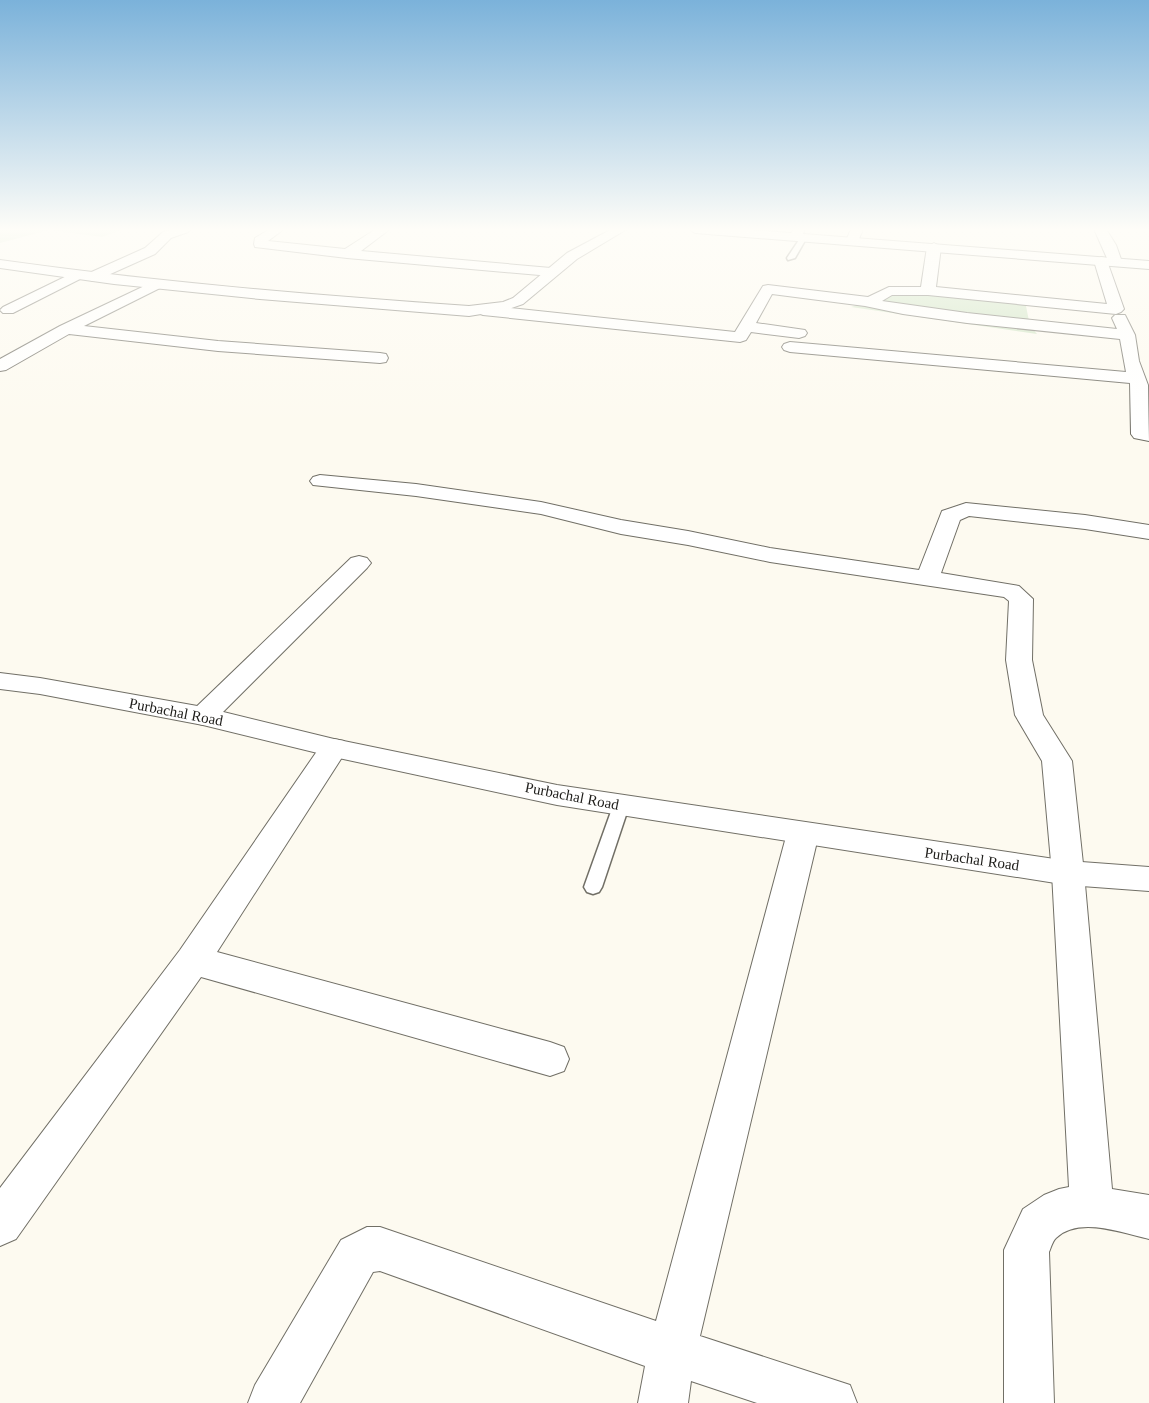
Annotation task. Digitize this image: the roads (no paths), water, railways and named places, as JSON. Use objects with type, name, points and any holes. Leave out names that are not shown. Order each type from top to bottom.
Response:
[{"type":"street","points":[[8,310],[38,294]]},
{"type":"street","points":[[18,339],[74,314],[109,294]]},
{"type":"street","points":[[0,366],[66,329],[136,294]]},
{"type":"street","points":[[264,294],[462,311],[506,306],[518,301],[525,294]]},
{"type":"street","points":[[483,310],[740,337],[765,294]]},
{"type":"street","points":[[811,294],[870,302],[871,304],[910,311],[974,320],[1127,335]]},
{"type":"street","points":[[870,302],[883,294]]},
{"type":"street","points":[[962,294],[1116,310]]},
{"type":"street","points":[[1113,294],[1116,310],[1127,335],[1139,385],[1141,434],[1149,435]]},
{"type":"street","points":[[746,327],[795,340],[1136,378]]},
{"type":"street","points":[[66,329],[218,346],[380,358]]},
{"type":"street","points":[[1130,353],[1149,355]]},
{"type":"street","points":[[320,481],[416,490],[541,508],[621,527],[688,538],[770,556],[1011,590],[1021,599],[1018,660],[1029,715],[1057,761],[1068,873],[1092,1206]]},
{"type":"street","points":[[928,577],[950,516],[966,509],[1085,522],[1149,532]]},
{"type":"street","points":[[203,716],[359,562]]},
{"type":"street","name":"Purbachal Road","points":[[0,681],[40,686],[203,716],[334,748],[557,795],[877,846],[1068,873],[1149,880]]},
{"type":"street","points":[[0,1224],[193,960],[334,748]]},
{"type":"street","points":[[663,1403],[672,1351],[803,833]]},
{"type":"street","points":[[193,960],[550,1059]]},
{"type":"street","points":[[1029,1403],[1026,1250],[1039,1224],[1059,1210],[1092,1206],[1149,1217]]},
{"type":"street","points":[[273,1403],[357,1256],[367,1250],[380,1249],[672,1351],[832,1403]]},
{"type":"lane","points":[[593,887],[621,806]]}]
